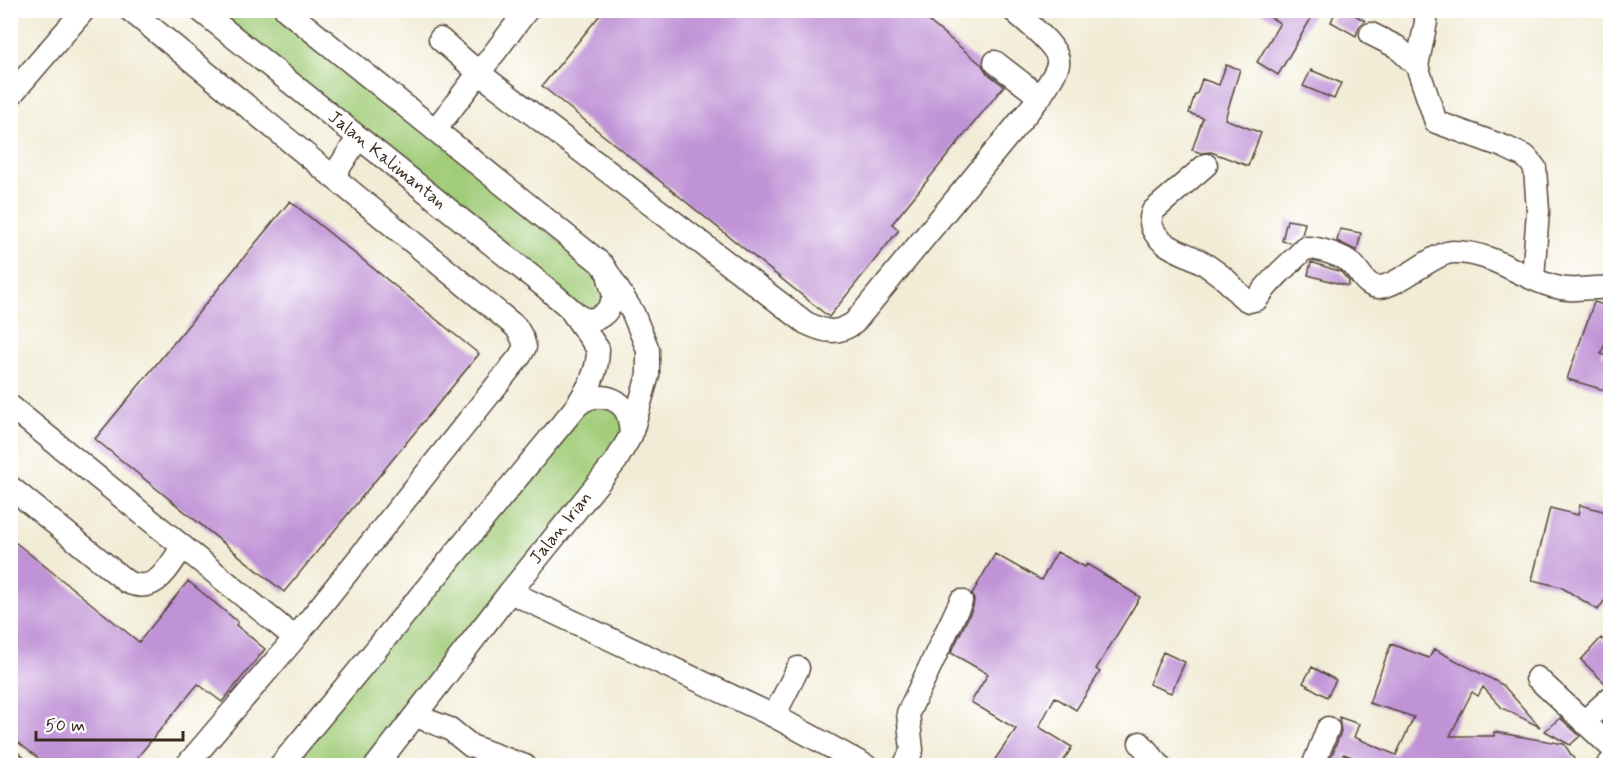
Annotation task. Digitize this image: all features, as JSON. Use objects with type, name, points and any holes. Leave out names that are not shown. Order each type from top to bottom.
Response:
[{"type":"street","points":[[10,96],[84,10]]},
{"type":"street","points":[[130,10],[516,327],[525,346],[520,356],[295,638],[186,765]]},
{"type":"street","name":"Jalan Kalimantan","points":[[200,10],[545,287],[572,312]]},
{"type":"street","points":[[286,10],[603,265],[614,296],[607,312],[603,316],[586,320],[572,312]]},
{"type":"street","points":[[435,130],[527,10]]},
{"type":"street","points":[[440,39],[479,73],[806,323],[822,330],[842,331],[854,323],[1040,97],[1058,66],[1058,57],[1051,45],[1013,10]]},
{"type":"street","points":[[1417,66],[1426,22],[1426,10]]},
{"type":"street","points":[[1371,34],[1397,47],[1417,66],[1436,122],[1505,147],[1526,158],[1535,168],[1538,210],[1533,278]]},
{"type":"street","points":[[995,62],[1040,97]]},
{"type":"street","points":[[333,177],[358,138]]},
{"type":"street","points":[[1206,165],[1153,211],[1151,216],[1154,232],[1165,243],[1206,264],[1249,301],[1257,299],[1274,278],[1305,248],[1310,247],[1351,262],[1367,283],[1378,287],[1389,284],[1450,252],[1467,253],[1497,260],[1550,286],[1585,290],[1611,288]]},
{"type":"street","name":"Jalan Irian","points":[[376,765],[510,592],[616,461],[632,435],[648,375],[648,350],[633,313],[603,265]]},
{"type":"street","points":[[572,312],[598,349],[594,376],[577,406]]},
{"type":"street","points":[[280,765],[585,398],[608,398],[624,408],[632,435]]},
{"type":"street","points":[[10,406],[295,638]]},
{"type":"street","points":[[10,487],[136,586],[154,584],[183,547]]},
{"type":"street","points":[[510,592],[774,716],[866,765]]},
{"type":"street","points":[[904,765],[912,750],[908,713],[961,601]]},
{"type":"street","points":[[774,716],[798,668]]},
{"type":"street","points":[[1537,678],[1611,746]]},
{"type":"street","points":[[1584,722],[1611,698]]},
{"type":"street","points":[[416,716],[450,729],[471,747],[525,765]]},
{"type":"street","points":[[1313,765],[1328,728]]},
{"type":"street","points":[[1140,743],[1160,765]]},
{"type":"street","points":[[10,761],[16,765]]},
{"type":"street","points":[[1607,765],[1611,763]]},
{"type":"green space","points":[[200,11],[287,11],[612,286],[595,319]]},
{"type":"green space","points":[[608,398],[631,435],[376,765],[280,766],[577,406]]},
{"type":"building","points":[[604,10],[915,10],[1004,86],[892,224],[899,230],[829,317],[542,86]]},
{"type":"building","points":[[1257,10],[1304,10],[1313,15],[1278,75],[1257,62],[1280,23]]},
{"type":"building","points":[[1336,10],[1347,10],[1365,21],[1359,27],[1356,36],[1331,22]]},
{"type":"building","points":[[1226,65],[1240,69],[1225,119],[1261,133],[1248,166],[1211,152],[1201,153],[1192,150],[1203,118],[1189,113],[1195,94],[1197,94],[1202,79],[1219,85]]},
{"type":"building","points":[[1311,70],[1341,83],[1334,99],[1303,86]]},
{"type":"building","points":[[290,201],[479,354],[284,592],[95,439]]},
{"type":"building","points":[[1287,220],[1305,223],[1302,235],[1291,243],[1282,241]]},
{"type":"building","points":[[1340,229],[1361,233],[1357,251],[1337,241]]},
{"type":"building","points":[[1311,262],[1341,272],[1349,281],[1348,286],[1308,275]]},
{"type":"building","points":[[1594,302],[1611,307],[1611,326],[1601,354],[1611,357],[1611,392],[1567,379]]},
{"type":"building","points":[[1580,505],[1611,513],[1611,591],[1598,610],[1561,587],[1532,580],[1550,508],[1578,515]]},
{"type":"building","points":[[10,538],[139,642],[188,581],[238,622],[236,625],[265,649],[222,702],[198,684],[131,765],[47,765],[10,736]]},
{"type":"building","points":[[1057,552],[1085,567],[1087,564],[1140,597],[1096,669],[1100,672],[1076,710],[1055,697],[1039,727],[1072,747],[1061,765],[991,765],[1016,729],[971,702],[988,674],[951,653],[973,607],[972,594],[995,554],[1041,580]]},
{"type":"building","points":[[1601,638],[1611,647],[1611,685],[1607,685],[1581,660]]},
{"type":"building","points":[[1391,644],[1429,658],[1434,649],[1503,685],[1540,727],[1502,708],[1483,687],[1478,696],[1472,692],[1450,736],[1494,736],[1494,732],[1564,744],[1578,765],[1373,765],[1344,754],[1366,763],[1365,765],[1328,765],[1341,732],[1339,717],[1359,724],[1354,737],[1396,755],[1414,717],[1369,703]]},
{"type":"building","points":[[1163,652],[1185,662],[1171,693],[1149,684]]},
{"type":"building","points":[[1312,667],[1336,680],[1327,697],[1303,683]]},
{"type":"building","points":[[1560,718],[1580,736],[1570,745],[1545,731]]}]
